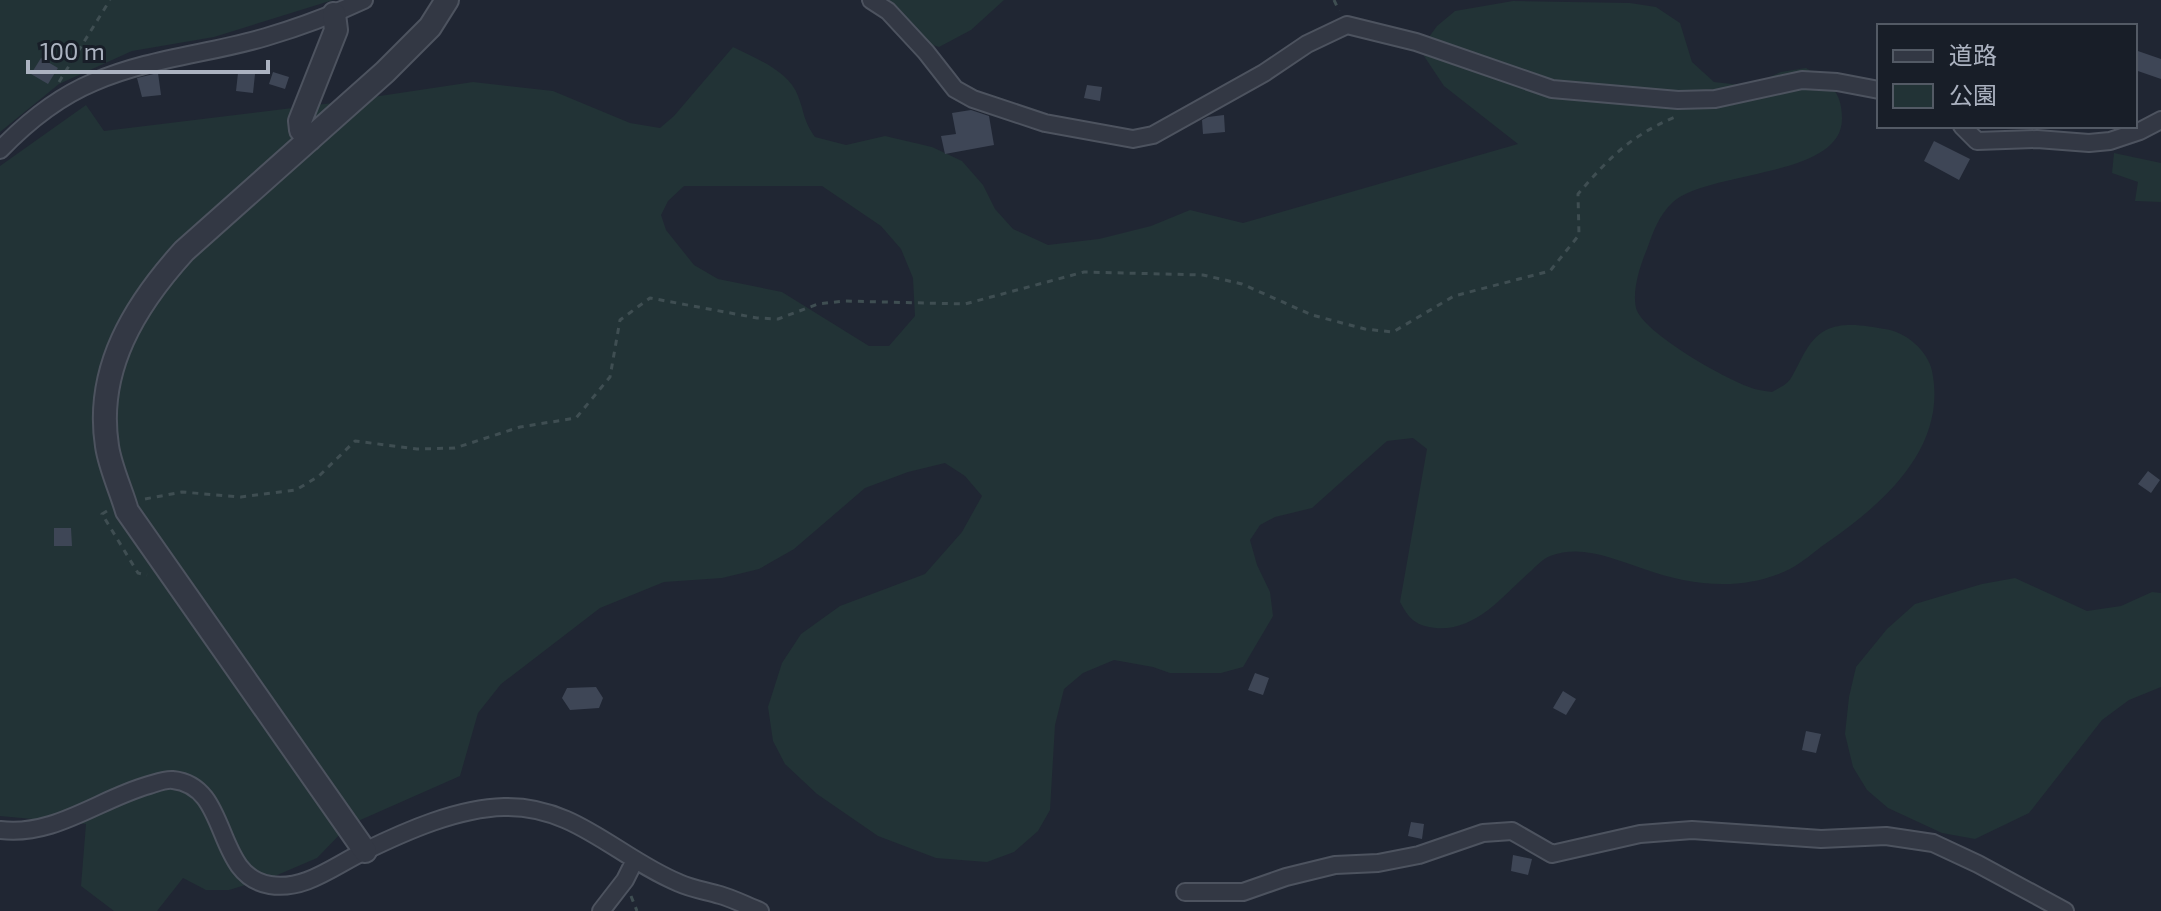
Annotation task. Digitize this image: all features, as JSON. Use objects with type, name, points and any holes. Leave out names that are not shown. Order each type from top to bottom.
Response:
[{"type":"street","points":[[0,150],[26,123],[93,82],[151,62],[265,37],[334,14],[364,0]]},
{"type":"street","points":[[365,851],[127,511],[107,446],[108,377],[120,340],[157,281],[184,251],[408,50],[430,27],[447,0]]},
{"type":"street","points":[[871,0],[888,11],[955,89],[973,99],[1045,123],[1133,139],[1153,135],[1264,73],[1307,44],[1347,25],[1416,42],[1552,89],[1678,100],[1715,99],[1802,80],[1837,82],[1877,90]]},
{"type":"street","points":[[310,139],[301,130],[300,121],[336,30],[334,14]]},
{"type":"street","points":[[1964,128],[1977,141],[2037,139],[2089,143],[2120,138],[2161,120]]},
{"type":"street","points":[[0,830],[50,826],[137,789],[171,779],[187,784],[205,798],[234,860],[247,876],[268,885],[287,886],[308,881],[365,851],[441,819],[503,807],[552,813],[587,829],[680,884],[724,896],[760,911]]},
{"type":"street","points":[[1185,892],[1243,892],[1335,865],[1378,863],[1419,855],[1483,833],[1512,831],[1552,854],[1640,834],[1692,830],[1821,839],[1886,836],[1933,843],[2065,911]]},
{"type":"street","points":[[601,911],[625,880],[635,860]]},
{"type":"path","points":[[40,113],[110,0]]},
{"type":"path","points":[[145,499],[182,492],[241,497],[296,490],[319,476],[355,441],[417,449],[455,448],[520,427],[576,418],[610,377],[620,320],[650,298],[757,318],[778,319],[818,304],[844,301],[965,304],[1084,272],[1203,275],[1242,284],[1312,315],[1365,329],[1393,332],[1454,296],[1550,271],[1579,235],[1578,194],[1610,159],[1645,130],[1687,112]]},
{"type":"green space","points":[[0,0],[333,0],[214,37],[132,51],[59,84],[0,132]]},
{"type":"green space","points":[[888,0],[1004,0],[971,30],[939,47],[907,31]]},
{"type":"green space","points":[[1513,1],[1630,3],[1656,7],[1680,23],[1692,62],[1714,82],[1749,86],[1781,72],[1806,68],[1827,83],[1836,94],[1842,118],[1837,138],[1821,152],[1798,163],[1691,192],[1673,202],[1654,230],[1639,270],[1635,294],[1636,308],[1642,318],[1668,342],[1737,382],[1758,390],[1772,392],[1786,384],[1814,339],[1833,327],[1863,326],[1893,331],[1908,338],[1926,356],[1932,371],[1934,399],[1930,425],[1906,472],[1847,529],[1795,566],[1754,581],[1699,583],[1662,575],[1597,554],[1562,553],[1542,560],[1477,618],[1451,627],[1423,625],[1410,617],[1400,602],[1427,449],[1413,438],[1387,441],[1312,508],[1275,517],[1260,525],[1250,540],[1257,565],[1270,592],[1273,616],[1243,667],[1221,673],[1170,673],[1114,660],[1083,673],[1064,689],[1055,725],[1050,810],[1038,831],[1014,852],[987,862],[936,858],[878,836],[817,794],[785,764],[773,741],[768,707],[782,663],[801,634],[840,606],[925,574],[962,532],[982,496],[965,476],[945,463],[908,472],[865,488],[794,549],[759,569],[722,578],[664,582],[600,608],[501,684],[478,713],[460,776],[349,825],[317,858],[275,876],[229,890],[206,890],[183,878],[157,911],[114,911],[81,886],[86,824],[0,816],[0,166],[86,105],[104,131],[473,82],[553,91],[630,123],[660,128],[733,47],[770,66],[787,79],[794,87],[815,137],[846,145],[885,136],[932,147],[962,161],[1013,229],[1048,245],[1099,239],[1151,226],[1190,210],[1243,223],[1518,144],[1444,86],[1424,56],[1424,44],[1437,26],[1455,11]],"holes":[[[684,186],[822,186],[881,226],[901,249],[913,278],[915,316],[889,346],[869,346],[782,292],[718,279],[694,265],[666,230],[661,215],[668,201]]]},
{"type":"green space","points":[[2114,153],[2161,163],[2161,202],[2135,201],[2138,182],[2112,173]]},
{"type":"green space","points":[[2015,578],[2087,611],[2121,606],[2152,592],[2161,593],[2161,687],[2129,700],[2102,720],[2029,813],[1975,839],[1942,833],[1888,808],[1867,790],[1853,767],[1845,734],[1856,667],[1887,629],[1915,604],[1982,584]]},
{"type":"building","points":[[2137,51],[2161,59],[2161,79],[2137,71]]},
{"type":"building","points":[[41,58],[58,68],[48,84],[31,74]]},
{"type":"building","points":[[273,72],[289,77],[285,89],[269,84]]},
{"type":"building","points":[[158,73],[161,95],[142,97],[137,78]]},
{"type":"building","points":[[238,73],[255,74],[253,93],[236,91]]},
{"type":"building","points":[[1087,85],[1102,87],[1100,101],[1084,98]]},
{"type":"building","points":[[971,110],[989,116],[994,145],[945,154],[941,136],[956,134],[952,113]]},
{"type":"building","points":[[1224,115],[1225,132],[1203,134],[1202,120]]},
{"type":"building","points":[[1934,141],[1970,159],[1959,180],[1924,161]]},
{"type":"building","points":[[2148,471],[2160,480],[2151,493],[2138,484]]},
{"type":"building","points":[[54,528],[71,528],[72,546],[54,546]]},
{"type":"building","points":[[1255,673],[1269,678],[1263,695],[1248,690]]},
{"type":"building","points":[[596,687],[603,698],[599,708],[570,710],[562,698],[567,688]]},
{"type":"building","points":[[1563,691],[1576,699],[1566,715],[1553,708]]},
{"type":"building","points":[[1806,731],[1821,734],[1816,753],[1802,750]]},
{"type":"building","points":[[1411,822],[1424,824],[1422,839],[1408,836]]},
{"type":"building","points":[[1513,855],[1532,859],[1528,875],[1511,871]]}]
